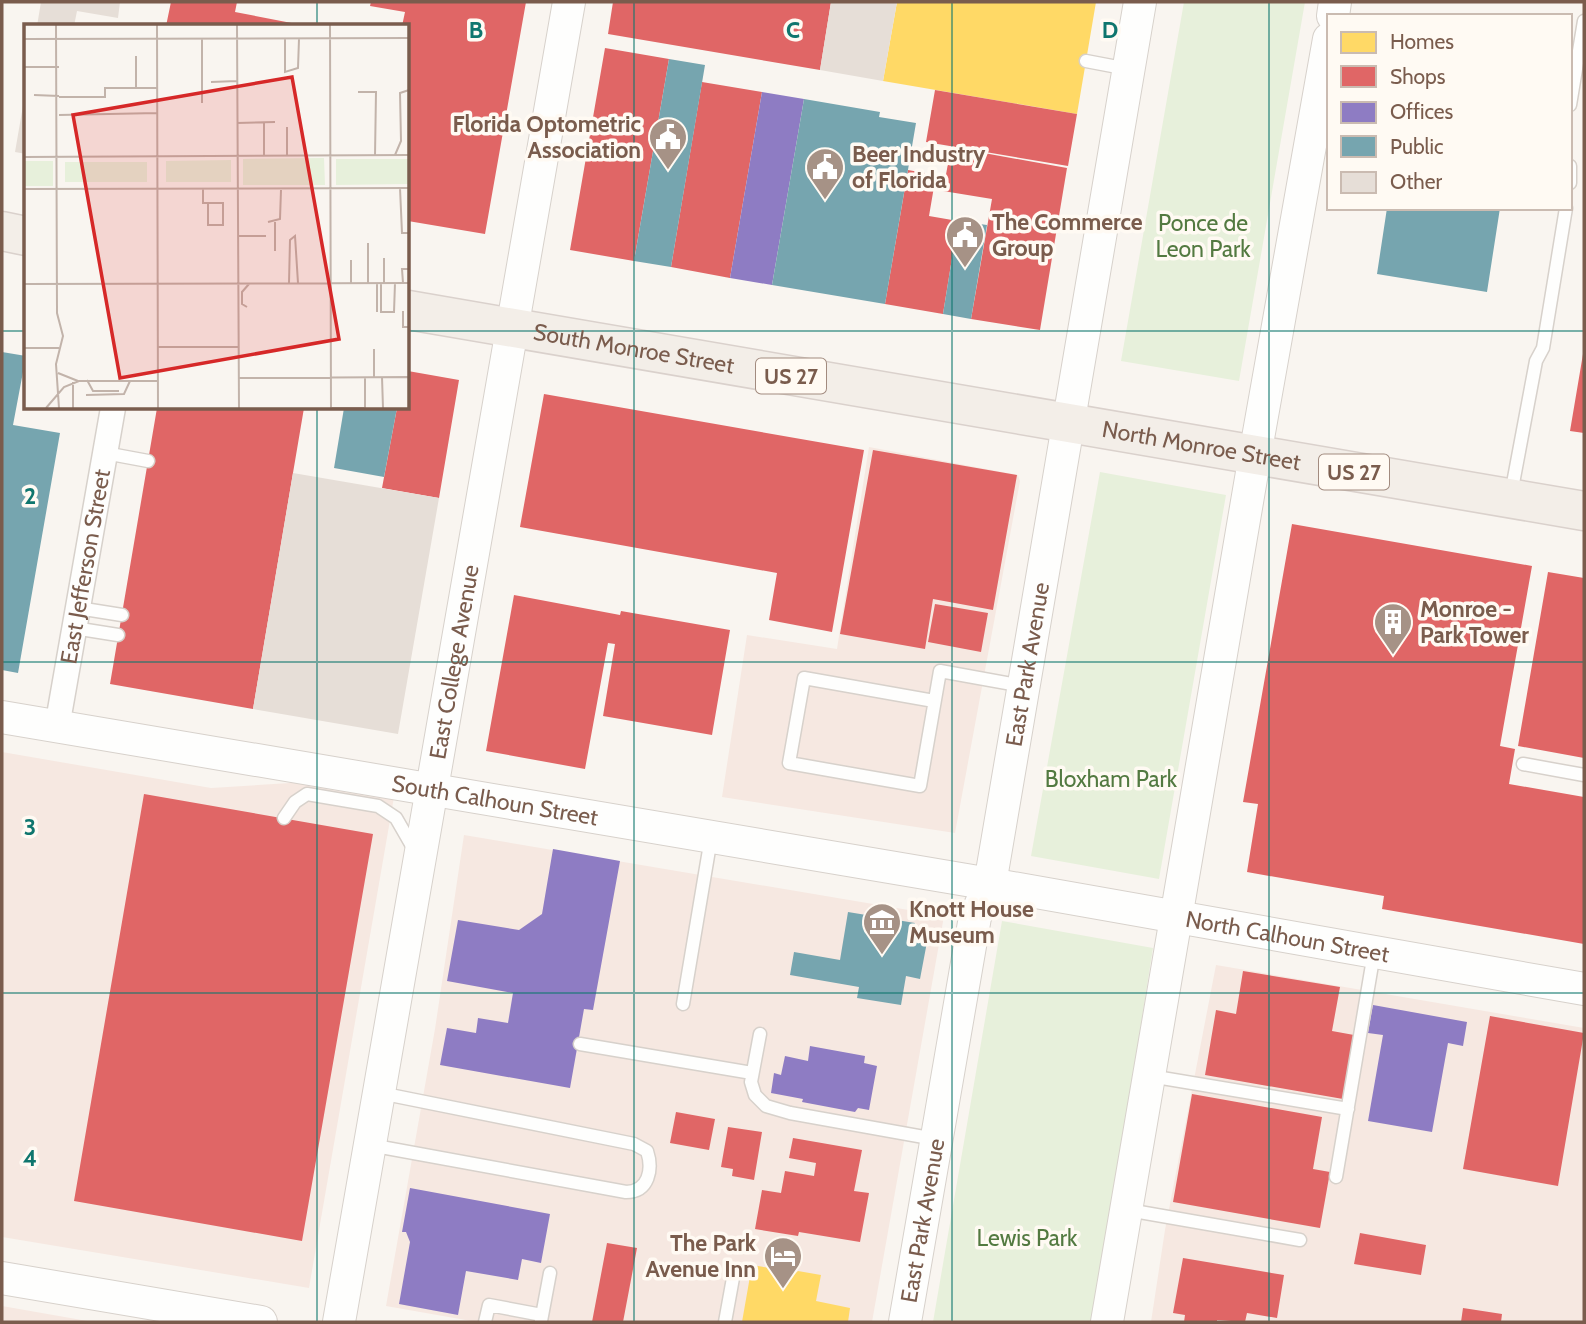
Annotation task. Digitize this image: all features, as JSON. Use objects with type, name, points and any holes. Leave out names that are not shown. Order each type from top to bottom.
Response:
[{"type":"main road","points":[[2,231],[24,236]]},
{"type":"main road","name":"South Monroe Street","points":[[410,310],[1069,424]]},
{"type":"main road","name":"North Monroe Street","points":[[1069,424],[1584,511]]},
{"type":"street","name":"East College Avenue","points":[[338,1322],[569,2]]},
{"type":"street","name":"East Park Avenue","points":[[905,1322],[975,918],[990,884],[1140,2]]},
{"type":"street","points":[[1107,1322],[1327,50]]},
{"type":"street","name":"East Jefferson Street","points":[[57,727],[113,410]]},
{"type":"street","name":"South Calhoun Street","points":[[2,718],[990,884]]},
{"type":"street","name":"North Calhoun Street","points":[[990,884],[1584,989]]},
{"type":"street","points":[[2,1278],[261,1322]]},
{"type":"lane","points":[[1572,93],[1584,21]]},
{"type":"lane","points":[[1086,61],[1128,69]]},
{"type":"lane","points":[[1510,498],[1536,361],[1543,348],[1566,210]]},
{"type":"lane","points":[[105,453],[148,460]]},
{"type":"lane","points":[[76,618],[122,615]]},
{"type":"lane","points":[[76,618],[118,635]]},
{"type":"lane","points":[[934,701],[804,678],[789,764],[920,786],[940,671],[1024,686]]},
{"type":"lane","points":[[1523,764],[1584,775]]},
{"type":"lane","points":[[284,818],[295,802],[307,794],[378,806],[396,817],[419,857]]},
{"type":"lane","points":[[683,1004],[711,838]]},
{"type":"lane","points":[[1336,1177],[1375,953]]},
{"type":"lane","points":[[760,1034],[751,1082],[755,1095],[766,1106],[790,1113],[937,1140]]},
{"type":"lane","points":[[580,1044],[752,1073]]},
{"type":"lane","points":[[1150,1076],[1348,1109]]},
{"type":"lane","points":[[369,1145],[626,1192],[634,1192],[650,1174],[651,1162],[647,1151],[634,1144],[379,1093]]},
{"type":"lane","points":[[1126,1210],[1300,1240]]},
{"type":"lane","points":[[485,1322],[489,1305],[541,1319],[550,1273]]},
{"type":"lane","points":[[725,1322],[733,1278]]},
{"type":"shaded area","points":[[869,447],[1018,475],[1020,481],[955,833],[722,797],[747,635],[837,649]]},
{"type":"shaded area","points":[[2,752],[211,788],[305,782],[394,797],[309,1288],[2,1237]]},
{"type":"shaded area","points":[[464,835],[944,916],[872,1322],[477,1322],[386,1306],[435,1029]]},
{"type":"shaded area","points":[[1216,965],[1584,1028],[1584,1322],[1151,1322],[1165,1230]]},
{"type":"shaded area","points":[[2,1306],[93,1322],[2,1322]]},
{"type":"green space","name":"Ponce de Leon Park","points":[[1184,2],[1305,2],[1239,381],[1121,361]]},
{"type":"green space","name":"Bloxham Park","points":[[1100,472],[1226,495],[1159,879],[1031,856]]},
{"type":"green space","name":"Lewis Park","points":[[1002,921],[1153,948],[1094,1322],[933,1322]]},
{"type":"building: Homes","points":[[897,2],[1096,2],[1077,114],[883,81]]},
{"type":"building: Homes","name":"The Park Avenue Inn","points":[[752,1265],[776,1269],[775,1276],[789,1279],[798,1271],[821,1275],[816,1301],[850,1308],[848,1322],[742,1322]]},
{"type":"building: Shops","points":[[171,2],[237,2],[235,12],[297,24],[166,24]]},
{"type":"building: Shops","points":[[371,2],[526,2],[485,234],[410,221],[410,24],[402,24],[405,12],[370,6]]},
{"type":"building: Shops","points":[[613,2],[831,2],[820,70],[608,34]]},
{"type":"building: Shops","points":[[605,48],[669,59],[634,261],[570,250]]},
{"type":"building: Shops","points":[[702,82],[762,92],[730,278],[671,267]]},
{"type":"building: Shops","points":[[935,90],[1077,114],[1068,166],[926,142]]},
{"type":"building: Shops","points":[[951,147],[1067,168],[1040,330],[971,319],[992,199],[943,191]]},
{"type":"building: Shops","points":[[908,170],[936,175],[929,216],[958,221],[943,314],[885,304]]},
{"type":"building: Shops","points":[[1584,354],[1584,433],[1570,431]]},
{"type":"building: Shops","points":[[410,371],[459,380],[439,498],[382,488],[397,410],[410,410]]},
{"type":"building: Shops","points":[[544,394],[864,450],[832,632],[769,620],[777,573],[520,527]]},
{"type":"building: Shops","points":[[157,410],[304,410],[253,709],[110,684]]},
{"type":"building: Shops","points":[[873,450],[1017,475],[993,610],[933,599],[925,649],[840,634]]},
{"type":"building: Shops","name":"Monroe - Park Tower","points":[[1292,524],[1532,566],[1500,746],[1515,749],[1509,784],[1584,797],[1584,944],[1382,909],[1384,896],[1247,872],[1258,804],[1243,802]]},
{"type":"building: Shops","points":[[1548,572],[1584,578],[1584,758],[1518,746]]},
{"type":"building: Shops","points":[[514,595],[620,615],[621,611],[730,630],[712,735],[603,716],[615,644],[608,643],[585,769],[486,751]]},
{"type":"building: Shops","points":[[935,604],[988,613],[981,652],[928,642]]},
{"type":"building: Shops","points":[[144,794],[373,834],[302,1241],[74,1201]]},
{"type":"building: Shops","points":[[1243,971],[1340,987],[1332,1031],[1354,1035],[1343,1099],[1205,1075],[1216,1010],[1236,1014]]},
{"type":"building: Shops","points":[[1490,1016],[1584,1033],[1558,1186],[1463,1169]]},
{"type":"building: Shops","points":[[1192,1094],[1322,1117],[1313,1169],[1330,1172],[1320,1228],[1173,1202]]},
{"type":"building: Shops","points":[[676,1112],[715,1119],[709,1150],[670,1143]]},
{"type":"building: Shops","points":[[728,1127],[762,1132],[754,1180],[732,1176],[733,1169],[721,1167]]},
{"type":"building: Shops","points":[[793,1138],[862,1150],[854,1191],[869,1193],[860,1242],[799,1232],[798,1236],[755,1229],[762,1190],[781,1193],[785,1171],[814,1176],[816,1163],[789,1158]]},
{"type":"building: Shops","points":[[1360,1233],[1426,1245],[1421,1275],[1354,1264]]},
{"type":"building: Shops","points":[[607,1243],[637,1248],[623,1322],[592,1322]]},
{"type":"building: Shops","points":[[1183,1258],[1284,1275],[1277,1318],[1247,1313],[1245,1322],[1184,1322],[1185,1315],[1173,1313]]},
{"type":"building: Shops","points":[[1463,1308],[1502,1314],[1501,1322],[1461,1322]]},
{"type":"building: Offices","points":[[762,92],[804,99],[772,285],[730,278]]},
{"type":"building: Offices","points":[[553,849],[620,861],[593,1010],[584,1009],[570,1088],[440,1065],[447,1028],[476,1033],[478,1018],[508,1023],[513,993],[447,981],[458,920],[519,930],[542,914]]},
{"type":"building: Offices","points":[[1373,1005],[1467,1022],[1463,1046],[1448,1043],[1432,1132],[1368,1121],[1383,1035],[1368,1033]]},
{"type":"building: Offices","points":[[810,1046],[865,1056],[864,1063],[877,1066],[869,1110],[858,1108],[855,1112],[771,1093],[774,1073],[781,1075],[785,1056],[808,1061]]},
{"type":"building: Offices","points":[[410,1188],[550,1214],[541,1263],[522,1259],[518,1280],[466,1271],[458,1315],[399,1304],[410,1242],[406,1232],[402,1232]]},
{"type":"building: Public","name":"Florida Optometric Association","points":[[669,59],[705,65],[671,267],[634,261]]},
{"type":"building: Public","name":"Beer Industry of Florida","points":[[804,99],[880,112],[879,117],[916,123],[885,304],[772,285]]},
{"type":"building: Public","points":[[1387,210],[1500,210],[1487,292],[1377,274]]},
{"type":"building: Public","name":"The Commerce Group","points":[[958,221],[987,225],[971,319],[943,314]]},
{"type":"building: Public","points":[[2,352],[24,356],[13,425],[60,433],[18,673],[2,670]]},
{"type":"building: Public","points":[[344,410],[397,410],[384,477],[334,468]]},
{"type":"building: Public","name":"Knott House Museum","points":[[848,912],[915,923],[912,939],[927,942],[920,979],[906,976],[901,1005],[857,998],[859,987],[790,975],[794,952],[840,960]]},
{"type":"building: Other","points":[[41,2],[120,2],[118,18],[77,11],[74,24],[37,24]]},
{"type":"building: Other","points":[[831,2],[897,2],[883,81],[820,70]]},
{"type":"building: Other","points":[[24,100],[24,154],[15,152]]},
{"type":"building: Other","points":[[293,473],[439,498],[398,734],[253,709]]},
{"type":"place","name":"Florida Optometric Association","points":[[668,171]]},
{"type":"place","name":"Beer Industry of Florida","points":[[825,201]]},
{"type":"place","name":"The Commerce Group","points":[[965,269]]},
{"type":"place","name":"Monroe - Park Tower","points":[[1393,656]]},
{"type":"place","name":"Knott House Museum","points":[[882,956]]},
{"type":"place","name":"The Park Avenue Inn","points":[[783,1290]]}]
